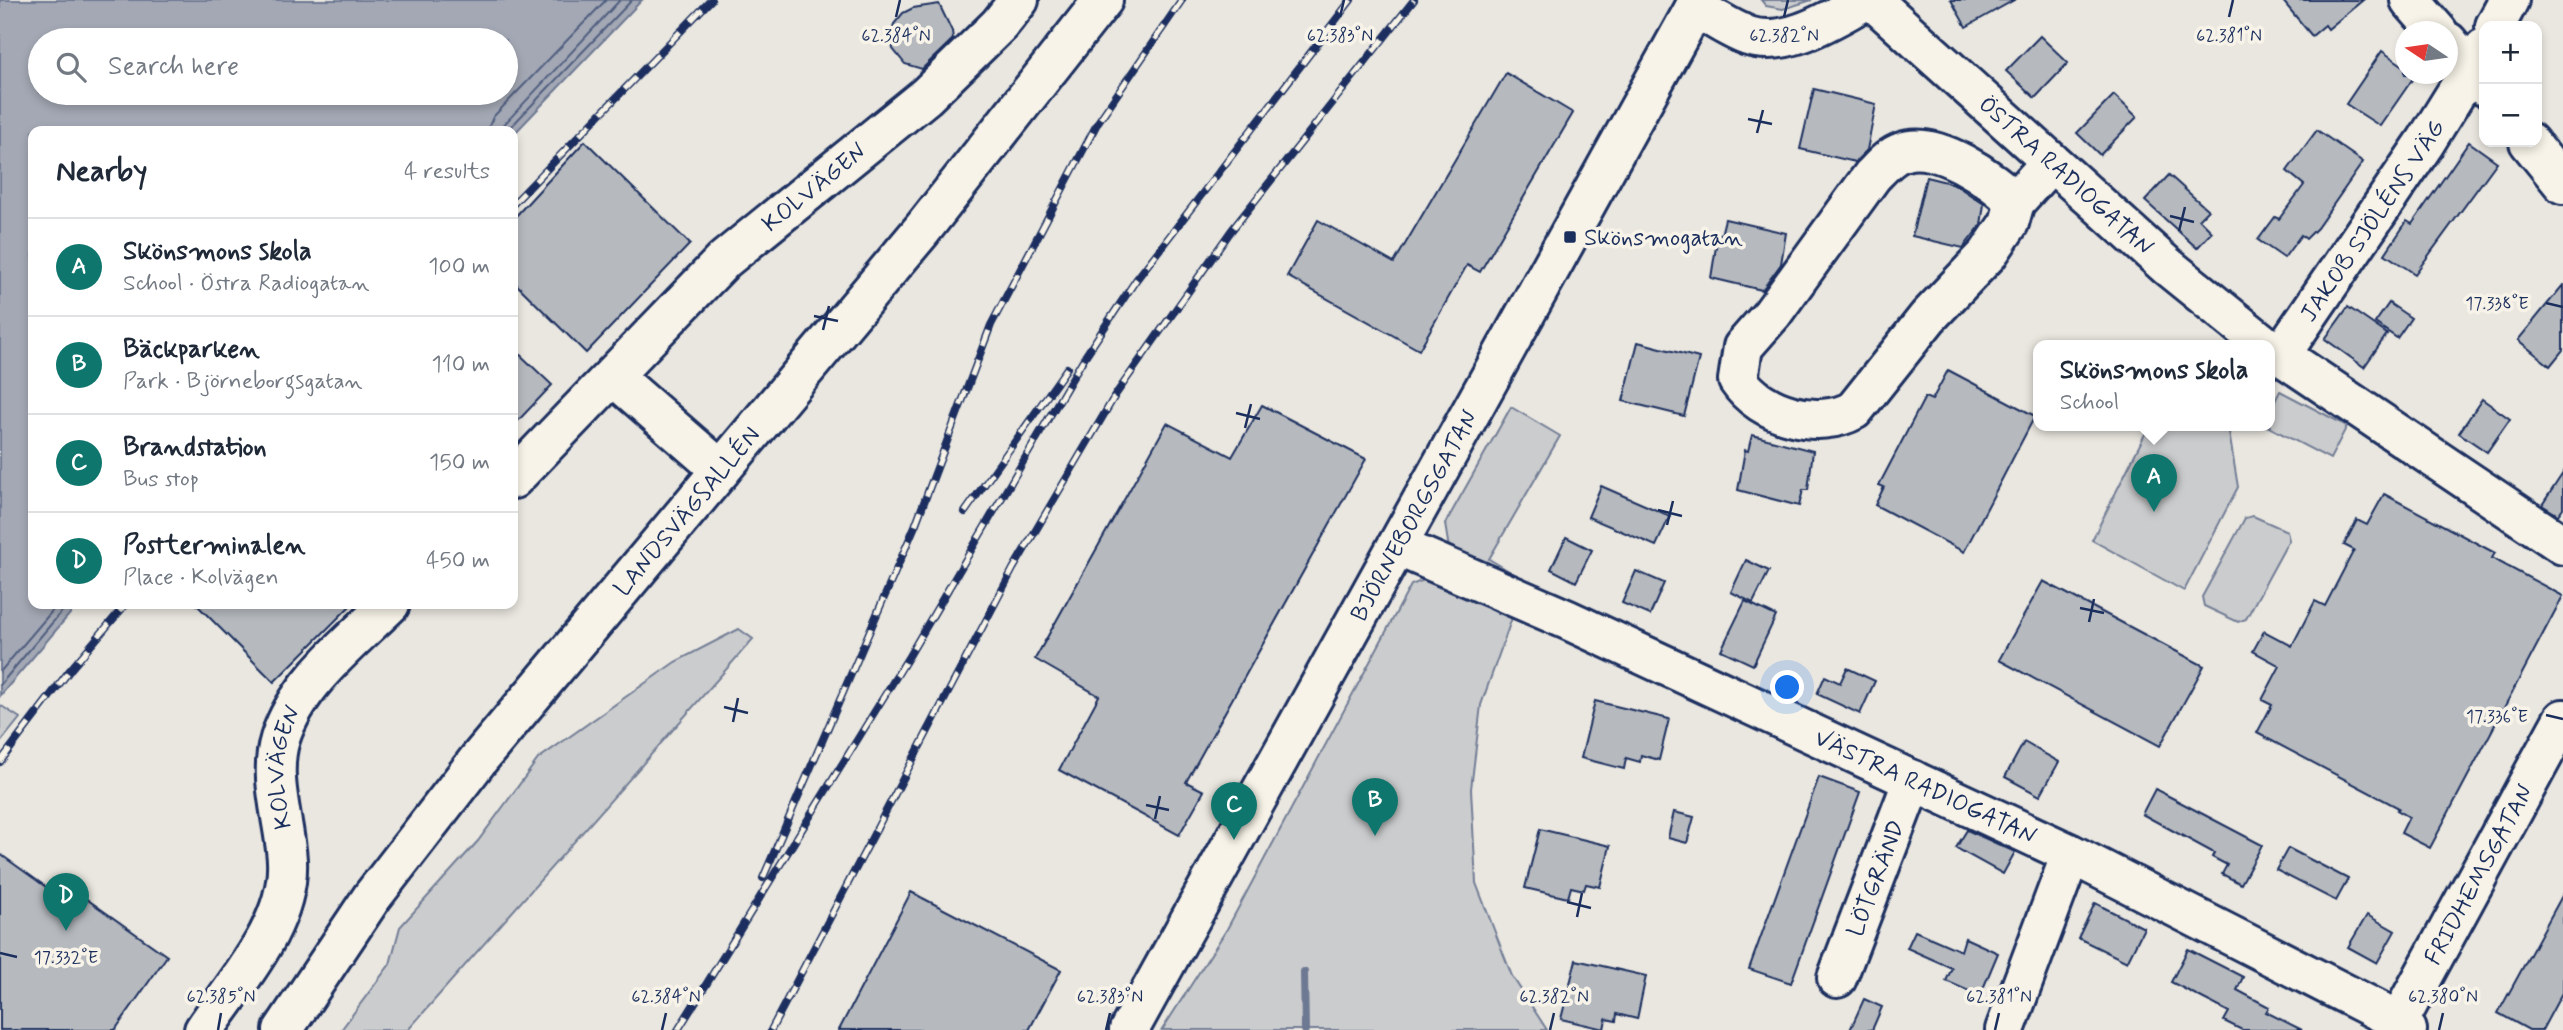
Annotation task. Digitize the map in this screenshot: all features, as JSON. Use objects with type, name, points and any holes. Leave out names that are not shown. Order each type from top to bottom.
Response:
[{"type":"main road","name":"KOLVÄGEN","points":[[518,475],[724,260],[926,96],[999,25],[1019,0]]},
{"type":"main road","name":"LANDSVÄGSALLÉN","points":[[283,1030],[372,897],[469,771],[922,230],[1103,0]]},
{"type":"main road","points":[[1697,4],[1749,36],[1765,39],[1802,32],[1866,0]]},
{"type":"main road","name":"ÖSTRA RADIOGATAN","points":[[1872,0],[2167,267],[2259,340]]},
{"type":"main road","points":[[2410,0],[2428,21]]},
{"type":"main road","points":[[2498,21],[2509,0]]},
{"type":"main road","name":"BJÖRNEBORGSGATAN","points":[[1129,1030],[1697,4]]},
{"type":"main road","points":[[2458,51],[2479,67]]},
{"type":"main road","name":"JAKOB SJÖLÉNS VÄG","points":[[2275,346],[2479,69]]},
{"type":"main road","points":[[2533,147],[2563,184]]},
{"type":"main road","points":[[2015,202],[1989,180],[1943,156],[1925,150],[1904,151],[1889,160],[1872,176],[1772,314],[1743,347],[1738,380],[1745,392],[1771,409],[1807,418],[1837,420],[1854,410],[1928,317],[1988,254],[2009,223],[2015,202],[2051,162]]},
{"type":"main road","name":"ÖSTRA RADIOGATAN","points":[[2275,352],[2563,545]]},
{"type":"main road","points":[[614,377],[721,470]]},
{"type":"main road","name":"VÄSTRA RADIOGATAN","points":[[1397,546],[1568,620],[2071,853],[2400,1028]]},
{"type":"main road","name":"KOLVÄGEN","points":[[204,1030],[260,949],[285,887],[287,862],[276,775],[279,741],[292,713],[315,679],[385,609]]},
{"type":"main road","name":"FRIDHEMSGATAN","points":[[2400,1028],[2563,719]]},
{"type":"main road","name":"LÖTGRÄND","points":[[1837,978],[1913,780]]},
{"type":"main road","points":[[2004,1030],[2071,853]]},
{"type":"shaded area","points":[[1761,0],[1812,0],[1783,9],[1766,6]]},
{"type":"shaded area","points":[[2280,391],[2347,426],[2330,459],[2275,430],[2275,401]]},
{"type":"shaded area","points":[[1511,407],[1560,436],[1489,559],[1588,618],[1450,555],[1445,524]]},
{"type":"shaded area","points":[[2146,431],[2229,431],[2238,487],[2184,591],[2092,540]]},
{"type":"shaded area","points":[[2253,516],[2287,531],[2289,540],[2246,619],[2238,622],[2204,606],[2202,597],[2245,518]]},
{"type":"shaded area","points":[[1424,580],[1513,615],[1481,705],[1471,789],[1476,883],[1512,976],[1547,1030],[1162,1030],[1227,929],[1411,585]]},
{"type":"shaded area","points":[[739,629],[753,639],[408,1030],[341,1030],[390,964],[400,927],[478,841],[538,759],[675,662]]},
{"type":"shaded area","points":[[0,705],[20,718],[0,743]]},
{"type":"water","points":[[0,0],[642,0],[518,130],[518,126],[28,126],[28,609],[74,609],[0,696]]},
{"type":"building","points":[[1951,0],[2014,0],[1966,27]]},
{"type":"building","points":[[2282,0],[2363,0],[2328,29],[2325,25],[2312,36]]},
{"type":"building","points":[[939,4],[953,39],[922,69],[905,64],[893,49],[891,34],[894,24],[903,13],[913,8]]},
{"type":"building","points":[[2040,36],[2068,63],[2035,98],[2006,71]]},
{"type":"building","points":[[2382,51],[2395,60],[2395,84],[2409,84],[2380,126],[2346,104]]},
{"type":"building","points":[[1506,73],[1573,113],[1480,272],[1467,265],[1419,350],[1287,276],[1318,220],[1394,263]]},
{"type":"building","points":[[1814,89],[1876,104],[1867,150],[1855,162],[1800,149]]},
{"type":"building","points":[[2114,95],[2137,117],[2100,155],[2077,133]]},
{"type":"building","points":[[2317,130],[2363,162],[2317,228],[2306,239],[2301,235],[2284,258],[2258,240],[2275,217],[2279,219],[2304,185],[2287,171]]},
{"type":"building","points":[[585,141],[690,244],[586,353],[518,286],[518,214]]},
{"type":"building","points":[[2469,142],[2497,162],[2415,274],[2385,254],[2407,221],[2412,224]]},
{"type":"building","points":[[2169,175],[2208,210],[2199,219],[2212,232],[2197,248],[2145,201]]},
{"type":"building","points":[[1926,177],[1954,184],[1984,204],[1981,225],[1963,248],[1912,236]]},
{"type":"building","points":[[1725,219],[1786,233],[1781,264],[1762,290],[1711,278],[1718,234],[1721,235]]},
{"type":"building","points":[[2563,285],[2563,350],[2550,366],[2518,340]]},
{"type":"building","points":[[2389,303],[2411,318],[2397,338],[2375,323]]},
{"type":"building","points":[[2348,307],[2387,334],[2364,367],[2325,339]]},
{"type":"building","points":[[1638,342],[1699,358],[1684,416],[1623,401]]},
{"type":"building","points":[[518,353],[552,385],[518,421]]},
{"type":"building","points":[[1948,370],[2033,415],[2033,420],[1964,552],[1875,505],[1884,487],[1879,485],[1925,397],[1932,400]]},
{"type":"building","points":[[2482,399],[2510,419],[2487,452],[2459,433]]},
{"type":"building","points":[[1262,405],[1366,459],[1186,782],[1204,791],[1179,835],[1059,770],[1099,696],[1035,659],[1167,423],[1232,457]]},
{"type":"building","points":[[1752,435],[1813,451],[1808,490],[1803,490],[1799,506],[1738,490],[1745,450],[1748,451]]},
{"type":"building","points":[[2563,473],[2563,508],[2558,515],[2542,505]]},
{"type":"building","points":[[1601,486],[1670,516],[1656,546],[1588,517]]},
{"type":"building","points":[[2384,494],[2495,553],[2492,558],[2563,596],[2430,848],[2401,833],[2409,817],[2397,810],[2399,808],[2257,733],[2272,705],[2262,700],[2280,666],[2253,651],[2264,631],[2292,646],[2315,601],[2325,606],[2354,550],[2344,545],[2357,520],[2367,525]]},
{"type":"building","points":[[1566,537],[1592,550],[1576,582],[1551,569]]},
{"type":"building","points":[[1746,560],[1769,571],[1753,603],[1731,592]]},
{"type":"building","points":[[1636,571],[1664,583],[1650,615],[1622,603]]},
{"type":"building","points":[[2043,581],[2204,666],[2160,746],[1999,660]]},
{"type":"building","points":[[1745,601],[1776,616],[1753,665],[1721,650]]},
{"type":"building","points":[[201,609],[347,609],[274,682]]},
{"type":"building","points":[[1847,668],[1875,681],[1860,714],[1817,694],[1825,676],[1840,683]]},
{"type":"building","points":[[1595,701],[1669,719],[1659,760],[1641,755],[1640,762],[1626,758],[1624,769],[1581,758]]},
{"type":"building","points":[[2024,742],[2059,762],[2040,796],[2005,777]]},
{"type":"building","points":[[1819,777],[1860,792],[1791,983],[1749,969]]},
{"type":"building","points":[[2155,789],[2262,845],[2241,884],[2222,874],[2227,865],[2212,857],[2214,853],[2142,814]]},
{"type":"building","points":[[1674,812],[1694,817],[1687,843],[1668,838]]},
{"type":"building","points":[[1540,829],[1610,846],[1600,887],[1586,884],[1584,890],[1571,887],[1568,898],[1525,888]]},
{"type":"building","points":[[1967,830],[2015,852],[2003,874],[1956,848]]},
{"type":"building","points":[[2288,848],[2348,879],[2336,901],[2276,870]]},
{"type":"building","points":[[0,854],[77,909],[85,898],[167,956],[115,1030],[0,1030]]},
{"type":"building","points":[[911,892],[1061,970],[1029,1030],[839,1030]]},
{"type":"building","points":[[2563,894],[2563,991],[2542,1030],[2529,1030],[2498,1013]]},
{"type":"building","points":[[2095,903],[2144,928],[2127,962],[2078,938]]},
{"type":"building","points":[[2367,915],[2395,931],[2377,963],[2348,947]]},
{"type":"building","points":[[1915,931],[1961,951],[1965,938],[1998,953],[1980,996],[1946,981],[1952,968],[1907,948]]},
{"type":"building","points":[[2188,949],[2243,977],[2237,990],[2269,1007],[2266,1012],[2302,1030],[2242,1030],[2224,1021],[2229,1012],[2171,982]]},
{"type":"building","points":[[1576,960],[1646,976],[1637,1019],[1617,1014],[1616,1021],[1606,1019],[1604,1029],[1561,1019]]},
{"type":"building","points":[[1864,999],[1882,1007],[1872,1030],[1850,1030]]},
{"type":"waterway","points":[[1304,972],[1305,1030]]},
{"type":"railway","points":[[518,199],[711,0]]},
{"type":"railway","points":[[763,878],[915,526],[991,325],[1098,122],[1182,0]]},
{"type":"railway","points":[[678,1030],[909,656],[1084,358],[1136,280],[1351,0]]},
{"type":"railway","points":[[771,1030],[1013,569],[1116,394],[1231,231],[1414,0]]},
{"type":"railway","points":[[965,512],[1067,368]]},
{"type":"railway","points":[[0,762],[70,670],[122,609]]},
{"type":"place","name":"Skönsmogatan","points":[[1570,237]]},
{"type":"place","name":"Skönsmons skola","points":[[2154,512]]},
{"type":"place","name":"Bäckparken","points":[[1375,836]]},
{"type":"place","name":"Brandstation","points":[[1234,840]]},
{"type":"place","name":"Postterminalen","points":[[66,931]]}]
